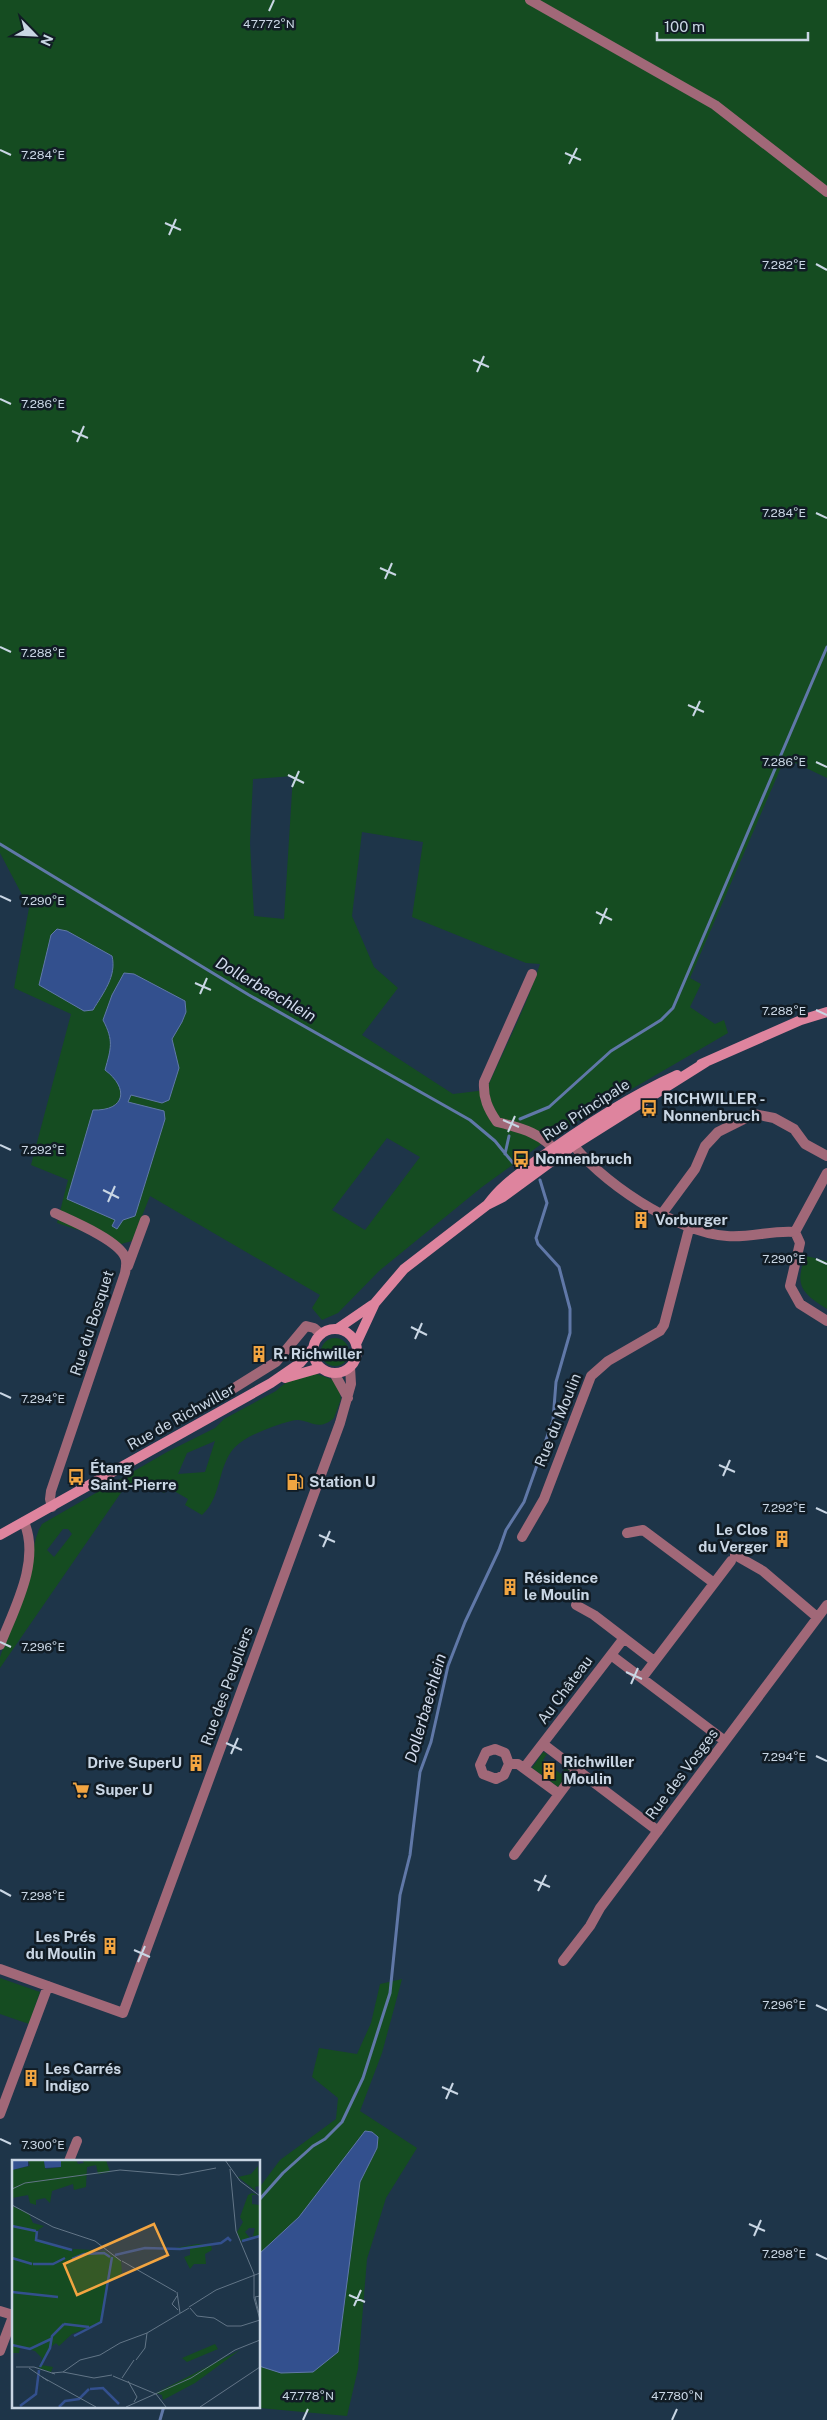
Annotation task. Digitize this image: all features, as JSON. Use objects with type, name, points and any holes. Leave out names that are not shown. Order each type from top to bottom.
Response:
[{"type":"main road","name":"Rue Principale","points":[[374,1303],[404,1269],[487,1205],[497,1190],[571,1142],[706,1062],[814,1015],[827,1012]]},
{"type":"main road","points":[[374,1303],[356,1344],[356,1357],[350,1367],[334,1374],[320,1368],[313,1356],[313,1348],[321,1334],[338,1329],[374,1303]]},
{"type":"main road","points":[[338,1329],[349,1334],[356,1344]]},
{"type":"main road","name":"Rue de Richwiller","points":[[0,1535],[272,1383],[300,1363],[313,1348]]},
{"type":"main road","name":"Rue de Richwiller","points":[[272,1383],[304,1371],[320,1368]]},
{"type":"street","points":[[530,0],[715,105],[827,192]]},
{"type":"street","points":[[532,974],[484,1082],[484,1093],[490,1111],[497,1122],[521,1127],[544,1138],[557,1152]]},
{"type":"street","points":[[661,1215],[690,1176],[704,1146],[718,1132],[754,1114],[774,1118],[794,1130],[805,1144],[827,1156]]},
{"type":"street","points":[[571,1142],[594,1169],[661,1215],[689,1229],[730,1237],[795,1232]]},
{"type":"street","points":[[795,1232],[827,1173]]},
{"type":"street","name":"Rue du Bosquet","points":[[52,1507],[51,1491],[125,1273],[126,1258],[120,1249],[95,1233],[55,1213]]},
{"type":"street","points":[[125,1273],[145,1220]]},
{"type":"street","name":"Rue du Moulin","points":[[522,1537],[544,1499],[591,1376],[603,1364],[660,1331],[664,1325],[689,1229]]},
{"type":"street","points":[[795,1232],[800,1243],[790,1286],[800,1304],[827,1321]]},
{"type":"street","name":"Rue de Richwiller","points":[[231,1390],[276,1362],[306,1326],[314,1328],[321,1334]]},
{"type":"street","name":"Rue des Peupliers","points":[[48,1986],[124,2013],[348,1398],[352,1373],[350,1367]]},
{"type":"street","points":[[334,1374],[348,1398]]},
{"type":"street","points":[[0,1644],[25,1579],[28,1565],[27,1528],[24,1522]]},
{"type":"street","points":[[627,1533],[643,1530],[714,1583]]},
{"type":"street","points":[[642,1678],[733,1558],[763,1571],[818,1617]]},
{"type":"street","points":[[576,1605],[654,1661]]},
{"type":"street","name":"Rue des Vosges","points":[[563,1961],[827,1605]]},
{"type":"street","name":"Au Château","points":[[524,1768],[624,1638]]},
{"type":"street","name":"Au Château","points":[[611,1655],[725,1741]]},
{"type":"street","name":"Au Château","points":[[543,1744],[658,1831]]},
{"type":"street","points":[[509,1764],[518,1764],[559,1794]]},
{"type":"street","points":[[514,1855],[577,1770]]},
{"type":"street","points":[[0,1968],[48,1986],[0,2114]]},
{"type":"street","points":[[69,2160],[77,2141]]},
{"type":"street","points":[[0,2311],[12,2315]]},
{"type":"street","points":[[0,2351],[12,2318]]},
{"type":"green space","points":[[0,0],[827,0],[827,778],[785,758],[690,978],[701,984],[690,1007],[715,1024],[724,1020],[728,1033],[558,1132],[482,1187],[379,1271],[338,1313],[322,1320],[312,1308],[320,1295],[150,1196],[132,1241],[121,1244],[57,1223],[68,1180],[31,1165],[71,1014],[14,988],[29,908],[0,853]],"holes":[[[293,776],[284,919],[254,916],[250,843],[253,779]],[[362,832],[423,842],[412,917],[526,963],[540,964],[522,1012],[486,1090],[453,1094],[362,1035],[398,988],[374,967],[352,916]],[[387,1138],[420,1157],[365,1230],[332,1210]]]},
{"type":"green space","points":[[806,1256],[827,1261],[827,1309],[811,1298],[802,1287],[802,1266]]},
{"type":"green space","points":[[335,1338],[345,1342],[349,1352],[345,1362],[335,1366],[325,1362],[321,1352],[325,1342]]},
{"type":"green space","points":[[317,1374],[331,1379],[338,1384],[341,1399],[334,1418],[322,1425],[297,1420],[291,1421],[267,1429],[244,1440],[228,1456],[214,1497],[202,1515],[185,1505],[188,1499],[169,1488],[164,1493],[143,1481],[127,1484],[0,1668],[0,1657],[25,1590],[30,1573],[34,1544],[42,1524],[167,1452],[215,1428],[224,1419],[276,1391],[289,1381]],"holes":[[[215,1441],[205,1472],[178,1474],[187,1453]],[[63,1529],[68,1529],[72,1534],[54,1557],[47,1550]]]},
{"type":"green space","points":[[543,1752],[547,1754],[543,1760],[561,1774],[565,1768],[570,1771],[558,1787],[532,1768]]},
{"type":"green space","points":[[0,1978],[40,1992],[29,2024],[0,2014]]},
{"type":"green space","points":[[402,1979],[382,2053],[360,2111],[417,2148],[386,2198],[367,2259],[358,2369],[347,2416],[260,2408],[260,2366],[281,2373],[338,2352],[360,2181],[377,2148],[333,2175],[299,2217],[260,2253],[260,2187],[280,2160],[336,2119],[338,2098],[312,2077],[319,2048],[357,2054],[371,2023],[380,1984]]},
{"type":"water","points":[[57,929],[67,931],[112,956],[113,970],[111,977],[93,1010],[84,1011],[39,985],[51,935]]},
{"type":"water","points":[[124,973],[134,974],[185,1001],[186,1012],[172,1039],[179,1068],[169,1100],[162,1103],[131,1095],[128,1102],[164,1111],[165,1119],[135,1216],[123,1220],[117,1229],[112,1226],[115,1220],[67,1199],[93,1110],[112,1107],[118,1103],[120,1097],[118,1084],[105,1070],[109,1056],[110,1039],[103,1020],[112,995]]},
{"type":"water","points":[[365,2131],[372,2132],[378,2137],[377,2148],[360,2182],[338,2352],[313,2372],[281,2373],[260,2366],[260,2253],[299,2217]]},
{"type":"waterway","points":[[520,1119],[549,1107],[611,1051],[661,1020],[673,1008],[827,647]]},
{"type":"waterway","name":"Dollerbaechlein","points":[[0,844],[249,995],[470,1120],[495,1141],[513,1163]]},
{"type":"waterway","points":[[505,1154],[509,1136]]},
{"type":"waterway","name":"Dollerbaechlein","points":[[260,2199],[283,2173],[313,2146],[325,2139],[342,2122],[363,2078],[390,1993],[400,1895],[410,1855],[420,1772],[431,1742],[448,1666],[465,1622],[499,1550],[506,1530],[524,1502],[553,1420],[556,1382],[570,1333],[570,1309],[559,1267],[538,1244],[536,1238],[547,1203],[540,1180]]},
{"type":"waterway","name":"Dollerbaechlein","points":[[160,2420],[163,2408]]},
{"type":"place","name":"RICHWILLER - Nonnenbruch","points":[[649,1108]]},
{"type":"place","name":"Nonnenbruch","points":[[521,1159]]},
{"type":"place","name":"Vorburger","points":[[641,1220]]},
{"type":"place","name":"R. Richwiller","points":[[259,1354]]},
{"type":"place","name":"Étang Saint-Pierre","points":[[76,1477]]},
{"type":"place","name":"Station U","points":[[295,1482]]},
{"type":"place","name":"Le Clos du Verger","points":[[782,1539]]},
{"type":"place","name":"Résidence le Moulin","points":[[510,1587]]},
{"type":"place","name":"Drive SuperU","points":[[196,1763]]},
{"type":"place","name":"Richwiller Moulin","points":[[549,1771]]},
{"type":"place","name":"Super U","points":[[81,1790]]},
{"type":"place","name":"Les Prés du Moulin","points":[[110,1946]]},
{"type":"place","name":"Les Carrés Indigo","points":[[31,2078]]}]
